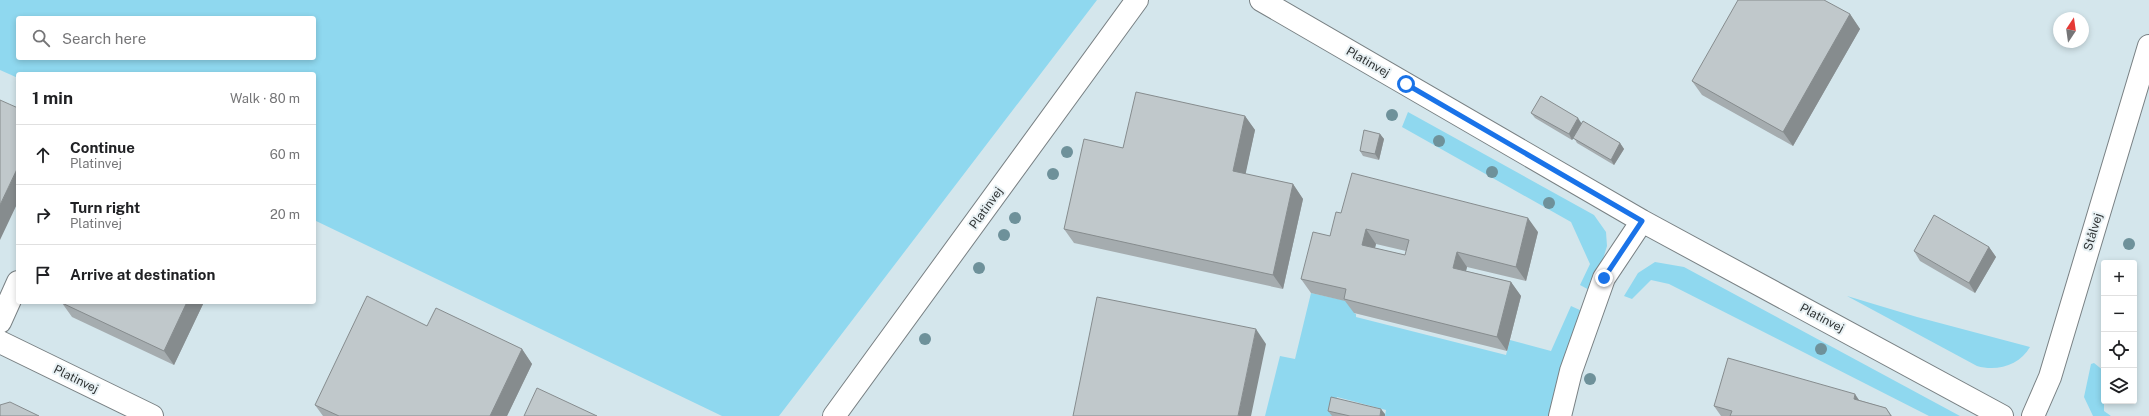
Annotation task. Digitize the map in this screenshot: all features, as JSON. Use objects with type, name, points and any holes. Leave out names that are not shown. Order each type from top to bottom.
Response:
[{"type":"street","name":"Platinvej","points":[[834,416],[1136,0]]},
{"type":"street","name":"Platinvej","points":[[1261,0],[1642,221],[2002,416]]},
{"type":"street","name":"Stålvej","points":[[2032,416],[2050,377],[2149,46]]},
{"type":"street","points":[[1560,416],[1571,371],[1604,278],[1642,221]]},
{"type":"street","points":[[0,322],[16,286]]},
{"type":"street","name":"Platinvej","points":[[0,342],[152,416]]},
{"type":"shaded area","points":[[0,0],[2149,0],[2149,416],[0,416]]},
{"type":"shaded area","points":[[0,0],[1097,0],[779,416],[722,416],[316,221],[316,72],[16,72],[16,77],[0,70]]},
{"type":"shaded area","points":[[1408,112],[1594,215],[1606,232],[1607,246],[1593,292],[1580,285],[1590,264],[1571,222],[1402,127]]},
{"type":"shaded area","points":[[1655,262],[1684,267],[1960,416],[1929,416],[1669,284],[1651,280],[1632,299],[1624,296],[1638,273]]},
{"type":"shaded area","points":[[1311,293],[1356,303],[1354,313],[1356,314],[1356,317],[1506,355],[1510,340],[1551,351],[1571,306],[1582,311],[1549,416],[1385,416],[1386,410],[1337,397],[1332,416],[1265,416],[1280,356],[1295,359]]},
{"type":"shaded area","points":[[1847,296],[1917,317],[2030,347],[2026,353],[2014,363],[2007,366],[1985,368],[1977,366]]},
{"type":"shaded area","points":[[2094,363],[2101,369],[2101,404],[2104,404],[2104,411],[2111,416],[2093,416],[2084,397],[2091,364]]},
{"type":"building","points":[[1738,0],[1824,0],[1850,14],[1783,132],[1692,81]]},
{"type":"building","points":[[1136,92],[1245,116],[1233,171],[1293,184],[1273,275],[1064,229],[1084,139],[1123,148]]},
{"type":"building","points":[[1541,96],[1578,118],[1569,134],[1531,113]]},
{"type":"building","points":[[0,100],[16,107],[16,171],[0,205]]},
{"type":"building","points":[[1583,121],[1620,143],[1611,160],[1573,138]]},
{"type":"building","points":[[1364,130],[1380,134],[1375,154],[1360,151]]},
{"type":"building","points":[[1352,173],[1528,218],[1516,267],[1457,252],[1453,268],[1511,282],[1497,337],[1344,299],[1346,289],[1301,279],[1313,232],[1330,236],[1336,212],[1341,213]],"holes":[[[1366,229],[1409,240],[1405,255],[1362,245]]]},
{"type":"building","points":[[1934,215],[1989,247],[1969,283],[1914,251]]},
{"type":"building","points":[[367,296],[427,326],[436,308],[522,349],[490,416],[339,416],[315,405]]},
{"type":"building","points":[[1097,297],[1256,329],[1238,416],[1073,416]]},
{"type":"building","points":[[64,304],[186,304],[164,351]]},
{"type":"building","points":[[1728,358],[1855,394],[1854,399],[1886,408],[1891,416],[1730,416],[1732,411],[1714,406]]},
{"type":"building","points":[[537,388],[597,416],[524,416]]},
{"type":"building","points":[[1331,397],[1381,409],[1380,416],[1350,416],[1328,411]]},
{"type":"building","points":[[10,402],[39,416],[0,416],[0,405]]},
{"type":"route","points":[[1406,84],[1642,221],[1604,278]]}]
